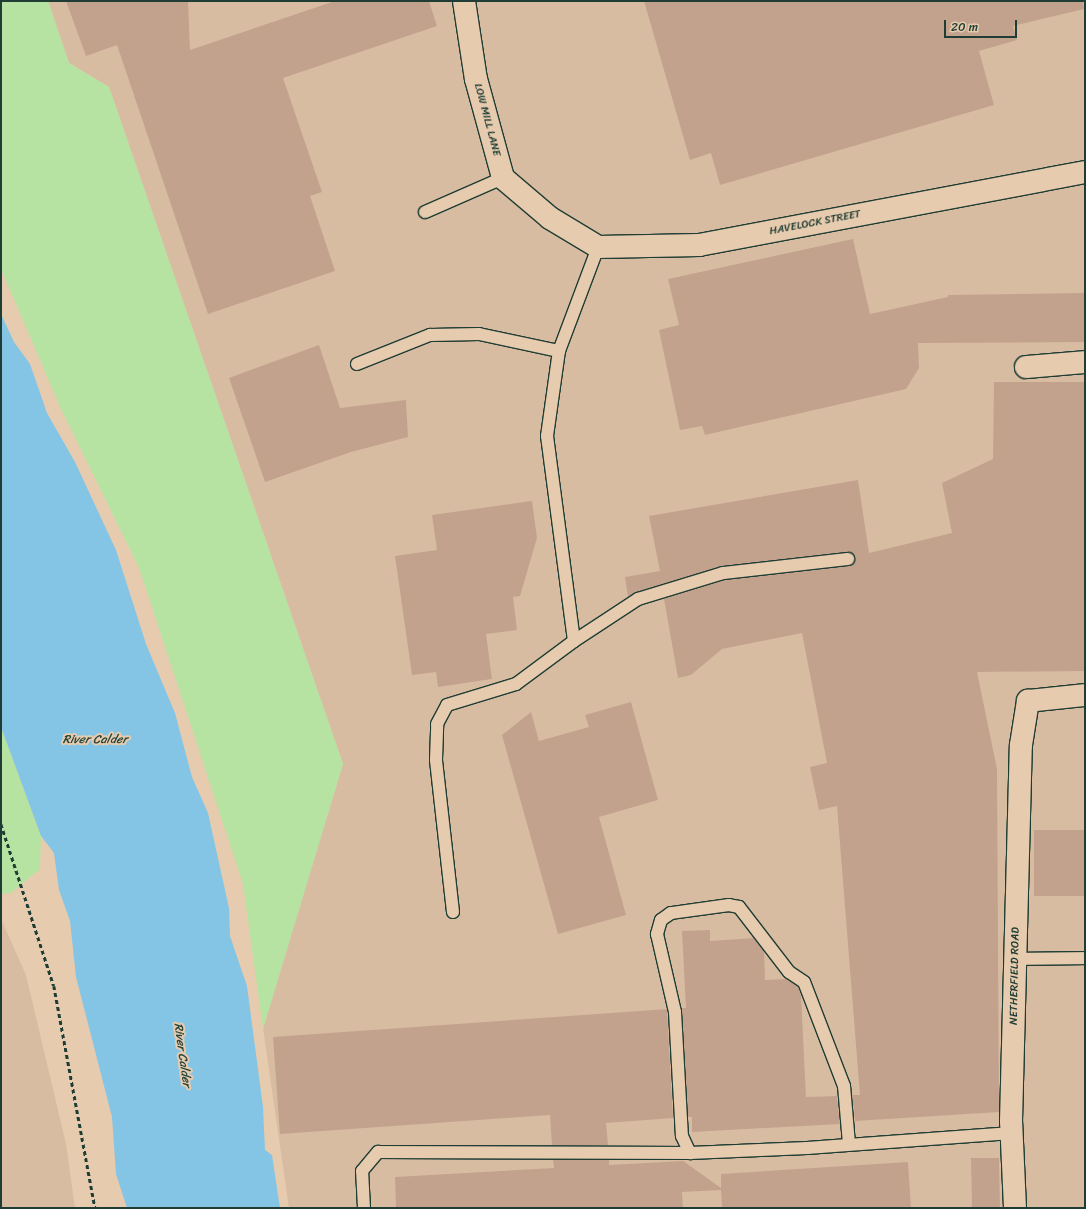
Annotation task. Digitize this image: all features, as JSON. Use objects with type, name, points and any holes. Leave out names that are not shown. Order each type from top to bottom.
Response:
[{"type":"street","name":"LOW MILL LANE","points":[[464,1],[476,79],[503,178]]},
{"type":"street","name":"HAVELOCK STREET","points":[[598,247],[699,245],[1085,172]]},
{"type":"street","points":[[503,178],[550,218],[598,247]]},
{"type":"street","points":[[1026,367],[1085,362]]},
{"type":"street","name":"NETHERFIELD ROAD","points":[[1015,1208],[1011,1133],[1021,745],[1028,701],[1085,695]]},
{"type":"lane","points":[[425,212],[503,178]]},
{"type":"lane","points":[[574,641],[547,436],[559,351],[598,247]]},
{"type":"lane","points":[[357,364],[430,334],[479,334],[559,351]]},
{"type":"lane","points":[[453,912],[436,760],[437,724],[447,706],[516,684],[574,641],[638,598],[723,573],[848,559]]},
{"type":"lane","points":[[690,1153],[682,1136],[675,1012],[657,934],[661,920],[671,913],[728,905],[739,907],[789,972],[804,982],[844,1086],[849,1144]]},
{"type":"lane","points":[[1016,960],[1085,958]]},
{"type":"lane","points":[[364,1208],[362,1171],[378,1152],[690,1153],[1011,1133]]},
{"type":"path","points":[[1,824],[54,986],[96,1208]]},
{"type":"shaded area","points":[[48,1],[1085,1],[1085,1208],[289,1208],[263,1028],[343,764],[109,87],[69,63]]},
{"type":"shaded area","points":[[1,919],[26,975],[66,1144],[75,1208],[1,1208]]},
{"type":"green space","points":[[1,1],[48,1],[69,63],[109,87],[343,764],[263,1029],[243,884],[139,568],[60,407],[1,269]]},
{"type":"green space","points":[[1,727],[41,836],[40,869],[11,893],[1,894]]},
{"type":"water","name":"River Calder","points":[[1,314],[14,342],[30,364],[47,413],[75,462],[116,550],[146,644],[175,713],[192,777],[208,813],[229,908],[230,936],[247,986],[263,1107],[265,1150],[272,1155],[280,1208],[127,1208],[116,1174],[112,1117],[76,977],[70,921],[59,890],[54,853],[41,836],[1,727]]},
{"type":"building","points":[[66,1],[188,1],[190,50],[335,1],[429,1],[437,26],[283,78],[322,192],[310,196],[335,271],[208,314],[117,45],[86,56]]},
{"type":"building","points":[[644,1],[1083,1],[1084,9],[1013,26],[1017,40],[979,51],[994,105],[720,185],[711,153],[690,160]]},
{"type":"building","points":[[853,239],[870,314],[948,297],[948,295],[1085,293],[1085,342],[918,343],[919,368],[906,389],[705,435],[702,426],[680,430],[659,330],[679,325],[668,279]]},
{"type":"building","points":[[319,345],[340,408],[406,400],[408,437],[351,452],[265,482],[229,378]]},
{"type":"building","points":[[994,382],[1085,382],[1085,671],[977,672],[997,769],[999,1112],[855,1121],[852,1095],[860,1095],[837,806],[819,810],[810,767],[827,763],[802,633],[722,649],[691,675],[678,678],[664,599],[725,580],[849,566],[855,562],[854,555],[847,552],[722,566],[628,597],[625,577],[660,571],[649,516],[858,480],[869,553],[952,533],[942,483],[993,459]]},
{"type":"building","points":[[532,501],[537,538],[520,596],[513,597],[517,630],[486,634],[492,679],[438,687],[436,672],[412,675],[395,556],[437,550],[432,515]]},
{"type":"building","points":[[631,702],[658,800],[599,817],[626,915],[558,934],[502,735],[531,712],[539,741],[589,727],[585,715]]},
{"type":"building","points":[[1034,830],[1085,830],[1085,896],[1034,896]]},
{"type":"building","points":[[710,930],[710,941],[754,938],[764,951],[765,980],[787,979],[798,987],[801,995],[806,1097],[837,1096],[840,1124],[692,1132],[692,1117],[688,1117],[682,1008],[686,1008],[682,931]]},
{"type":"building","points":[[667,1009],[673,1118],[606,1123],[608,1145],[552,1145],[550,1115],[280,1134],[273,1037]]},
{"type":"building","points":[[971,1158],[999,1158],[1000,1208],[972,1208]]},
{"type":"building","points":[[553,1160],[609,1160],[609,1165],[683,1161],[721,1188],[721,1174],[908,1162],[911,1208],[722,1208],[721,1190],[682,1192],[683,1208],[396,1208],[395,1177],[554,1168]]}]
